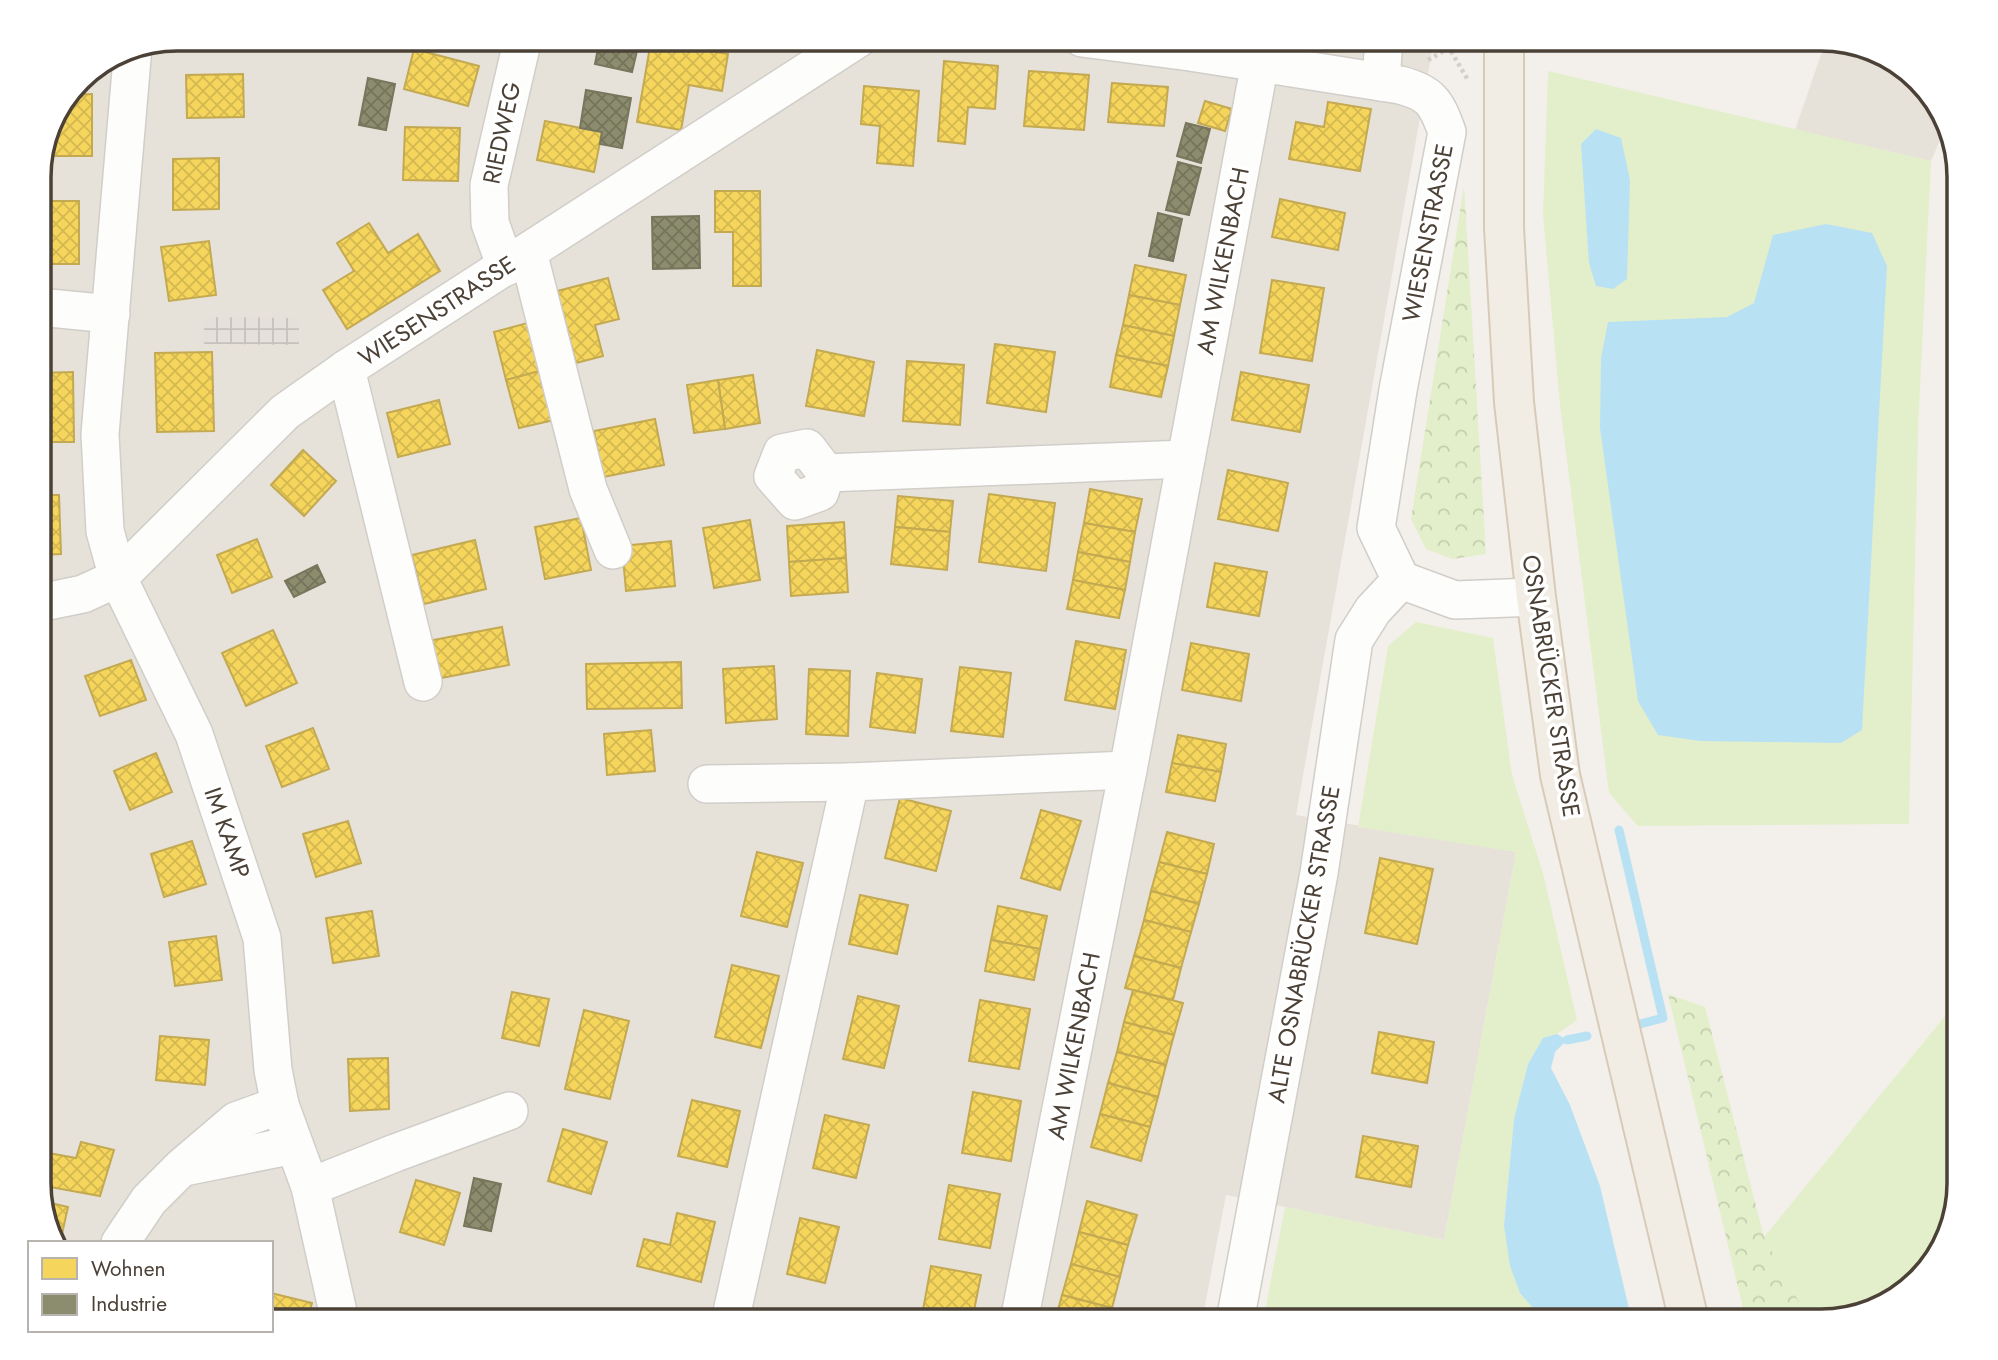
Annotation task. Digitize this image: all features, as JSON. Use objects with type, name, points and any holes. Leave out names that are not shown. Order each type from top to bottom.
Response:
[{"type":"main road","name":"OSNABRÜCKER STRASSE","points":[[1504,51],[1505,255],[1514,402],[1535,597],[1560,775],[1686,1309]]},
{"type":"street","name":"RIEDWEG","points":[[520,51],[489,185],[490,223],[517,259],[587,489],[612,550]]},
{"type":"street","name":"WIESENSTRASSE","points":[[51,601],[83,594],[118,578],[285,412],[346,369],[839,51]]},
{"type":"street","name":"WIESENSTRASSE","points":[[1175,51],[1417,89],[1438,106],[1447,132],[1398,390],[1376,528],[1401,580]]},
{"type":"street","points":[[1381,82],[1383,51]]},
{"type":"street","name":"IM KAMP","points":[[133,58],[100,434],[105,531],[118,578],[194,734],[262,938],[273,1070],[280,1105],[310,1187],[337,1309]]},
{"type":"street","name":"AM WILKENBACH","points":[[1022,1309],[1128,770],[1260,63]]},
{"type":"street","points":[[51,308],[111,314]]},
{"type":"street","points":[[346,369],[423,682]]},
{"type":"street","points":[[826,472],[1186,459]]},
{"type":"street","points":[[1401,580],[1455,600],[1535,597]]},
{"type":"street","name":"ALTE OSNABRÜCKER STRASSE","points":[[1237,1309],[1319,873],[1354,640],[1373,610],[1401,580]]},
{"type":"street","points":[[707,784],[850,782],[1128,770]]},
{"type":"street","points":[[733,1309],[850,782]]},
{"type":"street","points":[[121,1241],[149,1200],[236,1121],[280,1105]]},
{"type":"street","points":[[310,1187],[509,1111]]},
{"type":"street","points":[[183,1167],[294,1145]]},
{"type":"shaded area","points":[[177,51],[1432,51],[1296,815],[1516,852],[1444,1240],[1226,1195],[1204,1309],[273,1309],[273,1241],[65,1241],[57,1224],[51,1192],[51,168],[60,128],[72,107],[88,88],[107,72],[136,57]]},
{"type":"shaded area","points":[[1822,51],[1854,55],[1870,60],[1891,72],[1916,94],[1926,107],[1941,138],[1931,161],[1795,130]]},
{"type":"shaded area","points":[[204,317],[299,318],[299,345],[204,344]]},
{"type":"green space","points":[[1548,71],[1931,161],[1918,431],[1909,824],[1638,826],[1609,793],[1560,405],[1543,215]]},
{"type":"green space","points":[[1464,186],[1486,554],[1452,559],[1426,549],[1411,519]]},
{"type":"green space","points":[[1416,622],[1493,638],[1512,775],[1543,873],[1577,1020],[1557,1034],[1543,1038],[1528,1064],[1514,1119],[1504,1225],[1537,1309],[1265,1309],[1285,1207],[1444,1240],[1516,852],[1358,827],[1388,646]]},
{"type":"green space","points":[[1668,994],[1705,1007],[1764,1237],[1802,1309],[1743,1309]]},
{"type":"green space","points":[[1947,1014],[1946,1200],[1941,1224],[1916,1266],[1891,1288],[1870,1300],[1838,1308],[1802,1309],[1764,1237]]},
{"type":"water","points":[[1596,129],[1621,138],[1630,180],[1627,279],[1613,289],[1596,286],[1589,263],[1581,144]]},
{"type":"water","points":[[1826,224],[1872,233],[1887,266],[1862,730],[1841,743],[1700,741],[1658,735],[1638,701],[1600,428],[1601,358],[1608,322],[1727,317],[1754,303],[1773,235]]},
{"type":"water","points":[[1557,1034],[1567,1040],[1555,1052],[1551,1068],[1570,1105],[1600,1186],[1629,1309],[1534,1309],[1520,1293],[1510,1266],[1504,1225],[1514,1119],[1528,1064],[1543,1038]]},
{"type":"building: Wohnen","points":[[414,51],[479,66],[468,106],[404,89]]},
{"type":"building: Wohnen","points":[[649,51],[710,51],[728,54],[722,91],[689,85],[681,130],[637,122]]},
{"type":"building: Wohnen","points":[[944,61],[998,66],[995,109],[968,107],[965,144],[938,141]]},
{"type":"building: Wohnen","points":[[1029,71],[1089,75],[1084,130],[1024,126]]},
{"type":"building: Wohnen","points":[[243,74],[244,117],[187,118],[186,75]]},
{"type":"building: Wohnen","points":[[1112,83],[1168,87],[1164,126],[1108,122]]},
{"type":"building: Wohnen","points":[[864,86],[919,91],[913,166],[877,163],[880,126],[861,124]]},
{"type":"building: Wohnen","points":[[82,94],[92,94],[92,156],[53,156],[60,128]]},
{"type":"building: Wohnen","points":[[1205,101],[1232,109],[1225,131],[1198,123]]},
{"type":"building: Wohnen","points":[[1328,102],[1371,109],[1360,171],[1289,159],[1296,122],[1324,127]]},
{"type":"building: Wohnen","points":[[545,121],[602,132],[594,172],[537,160]]},
{"type":"building: Wohnen","points":[[405,127],[460,128],[458,181],[403,180]]},
{"type":"building: Wohnen","points":[[219,158],[219,209],[173,210],[173,159]]},
{"type":"building: Wohnen","points":[[715,191],[760,191],[761,286],[733,286],[733,232],[715,232]]},
{"type":"building: Wohnen","points":[[1280,199],[1345,213],[1338,250],[1272,237]]},
{"type":"building: Wohnen","points":[[51,201],[79,201],[79,264],[51,264]]},
{"type":"building: Wohnen","points":[[369,223],[388,253],[418,234],[440,271],[347,329],[323,290],[354,271],[337,243]]},
{"type":"building: Wohnen","points":[[209,241],[216,295],[169,301],[161,247]]},
{"type":"building: Wohnen","points":[[1135,265],[1186,275],[1180,305],[1129,295]]},
{"type":"building: Wohnen","points":[[608,278],[619,319],[595,325],[603,356],[576,363],[557,291]]},
{"type":"building: Wohnen","points":[[1272,280],[1324,288],[1312,361],[1260,353]]},
{"type":"building: Wohnen","points":[[1129,295],[1180,305],[1174,336],[1123,325]]},
{"type":"building: Wohnen","points":[[539,320],[551,368],[506,380],[494,332]]},
{"type":"building: Wohnen","points":[[1123,325],[1174,336],[1168,366],[1116,355]]},
{"type":"building: Wohnen","points":[[995,344],[1055,352],[1046,412],[987,403]]},
{"type":"building: Wohnen","points":[[817,350],[874,362],[864,416],[806,406]]},
{"type":"building: Wohnen","points":[[212,352],[214,431],[157,432],[155,353]]},
{"type":"building: Wohnen","points":[[1116,355],[1168,366],[1161,397],[1110,387]]},
{"type":"building: Wohnen","points":[[907,361],[964,365],[960,425],[903,421]]},
{"type":"building: Wohnen","points":[[551,368],[563,418],[519,428],[506,380]]},
{"type":"building: Wohnen","points":[[73,372],[74,442],[51,442],[51,373]]},
{"type":"building: Wohnen","points":[[1241,372],[1309,385],[1300,432],[1232,420]]},
{"type":"building: Wohnen","points":[[753,375],[760,423],[725,429],[718,380]]},
{"type":"building: Wohnen","points":[[718,380],[725,429],[694,433],[687,385]]},
{"type":"building: Wohnen","points":[[439,400],[450,444],[398,457],[387,413]]},
{"type":"building: Wohnen","points":[[655,419],[664,465],[603,477],[594,431]]},
{"type":"building: Wohnen","points":[[303,450],[336,481],[304,516],[271,485]]},
{"type":"building: Wohnen","points":[[1228,470],[1288,483],[1278,531],[1218,519]]},
{"type":"building: Wohnen","points":[[1090,489],[1142,499],[1135,532],[1084,523]]},
{"type":"building: Wohnen","points":[[989,494],[1055,503],[1046,571],[979,562]]},
{"type":"building: Wohnen","points":[[51,495],[59,495],[61,554],[51,554]]},
{"type":"building: Wohnen","points":[[898,496],[953,501],[950,532],[895,527]]},
{"type":"building: Wohnen","points":[[581,518],[591,570],[545,579],[535,527]]},
{"type":"building: Wohnen","points":[[750,520],[760,580],[714,588],[703,528]]},
{"type":"building: Wohnen","points":[[844,522],[846,558],[789,562],[787,526]]},
{"type":"building: Wohnen","points":[[1084,523],[1135,532],[1130,562],[1078,552]]},
{"type":"building: Wohnen","points":[[895,527],[950,532],[947,570],[891,564]]},
{"type":"building: Wohnen","points":[[257,539],[272,577],[232,593],[217,555]]},
{"type":"building: Wohnen","points":[[475,540],[486,589],[424,604],[412,555]]},
{"type":"building: Wohnen","points":[[671,541],[675,586],[626,591],[622,546]]},
{"type":"building: Wohnen","points":[[1078,552],[1130,562],[1125,590],[1073,580]]},
{"type":"building: Wohnen","points":[[846,558],[848,592],[791,596],[789,562]]},
{"type":"building: Wohnen","points":[[1215,563],[1267,572],[1259,616],[1207,607]]},
{"type":"building: Wohnen","points":[[1073,580],[1125,590],[1119,618],[1067,609]]},
{"type":"building: Wohnen","points":[[502,627],[509,665],[436,679],[428,641]]},
{"type":"building: Wohnen","points":[[273,630],[297,683],[246,706],[222,653]]},
{"type":"building: Wohnen","points":[[1076,641],[1126,650],[1115,709],[1065,700]]},
{"type":"building: Wohnen","points":[[1191,643],[1249,654],[1241,701],[1182,690]]},
{"type":"building: Wohnen","points":[[131,660],[146,700],[100,716],[85,676]]},
{"type":"building: Wohnen","points":[[681,662],[682,708],[587,709],[586,664]]},
{"type":"building: Wohnen","points":[[774,666],[777,719],[726,723],[723,669]]},
{"type":"building: Wohnen","points":[[960,667],[1011,673],[1003,737],[951,731]]},
{"type":"building: Wohnen","points":[[809,669],[850,671],[848,736],[806,734]]},
{"type":"building: Wohnen","points":[[877,673],[922,679],[915,733],[870,727]]},
{"type":"building: Wohnen","points":[[313,728],[329,769],[282,787],[266,746]]},
{"type":"building: Wohnen","points":[[651,730],[655,771],[607,775],[604,734]]},
{"type":"building: Wohnen","points":[[1178,735],[1226,744],[1221,772],[1172,763]]},
{"type":"building: Wohnen","points":[[156,753],[172,792],[130,810],[114,771]]},
{"type":"building: Wohnen","points":[[1172,763],[1221,772],[1215,801],[1166,792]]},
{"type":"building: Wohnen","points":[[900,798],[951,811],[936,871],[885,858]]},
{"type":"building: Wohnen","points":[[1041,810],[1081,821],[1060,890],[1021,878]]},
{"type":"building: Wohnen","points":[[348,821],[361,863],[316,877],[303,834]]},
{"type":"building: Wohnen","points":[[1167,832],[1214,844],[1207,874],[1159,862]]},
{"type":"building: Wohnen","points":[[192,841],[206,884],[164,897],[151,854]]},
{"type":"building: Wohnen","points":[[757,852],[803,863],[787,927],[741,916]]},
{"type":"building: Wohnen","points":[[1380,858],[1433,869],[1417,944],[1365,933]]},
{"type":"building: Wohnen","points":[[1159,862],[1207,874],[1199,904],[1151,891]]},
{"type":"building: Wohnen","points":[[1151,891],[1199,904],[1191,932],[1144,920]]},
{"type":"building: Wohnen","points":[[860,895],[908,905],[897,954],[849,944]]},
{"type":"building: Wohnen","points":[[998,906],[1047,916],[1040,949],[991,940]]},
{"type":"building: Wohnen","points":[[372,911],[379,956],[333,963],[326,918]]},
{"type":"building: Wohnen","points":[[1144,920],[1191,932],[1181,968],[1134,956]]},
{"type":"building: Wohnen","points":[[216,936],[222,980],[175,986],[169,942]]},
{"type":"building: Wohnen","points":[[991,940],[1040,949],[1034,980],[985,971]]},
{"type":"building: Wohnen","points":[[1134,956],[1181,968],[1173,1000],[1125,988]]},
{"type":"building: Wohnen","points":[[732,965],[779,976],[761,1048],[715,1037]]},
{"type":"building: Wohnen","points":[[1133,990],[1183,1003],[1174,1035],[1124,1022]]},
{"type":"building: Wohnen","points":[[512,992],[549,999],[539,1046],[502,1038]]},
{"type":"building: Wohnen","points":[[858,996],[899,1006],[884,1068],[843,1059]]},
{"type":"building: Wohnen","points":[[980,1000],[1030,1009],[1019,1069],[969,1061]]},
{"type":"building: Wohnen","points":[[584,1010],[629,1021],[610,1099],[565,1089]]},
{"type":"building: Wohnen","points":[[1124,1022],[1174,1035],[1166,1065],[1117,1052]]},
{"type":"building: Wohnen","points":[[1379,1032],[1434,1042],[1427,1083],[1372,1073]]},
{"type":"building: Wohnen","points":[[160,1036],[209,1040],[205,1085],[156,1080]]},
{"type":"building: Wohnen","points":[[1117,1052],[1166,1065],[1158,1097],[1108,1083]]},
{"type":"building: Wohnen","points":[[388,1058],[389,1109],[350,1111],[348,1059]]},
{"type":"building: Wohnen","points":[[1108,1083],[1158,1097],[1150,1127],[1100,1114]]},
{"type":"building: Wohnen","points":[[973,1092],[1021,1101],[1011,1161],[962,1153]]},
{"type":"building: Wohnen","points":[[692,1100],[740,1111],[727,1167],[678,1156]]},
{"type":"building: Wohnen","points":[[1100,1114],[1150,1127],[1141,1161],[1091,1147]]},
{"type":"building: Wohnen","points":[[825,1115],[869,1125],[856,1178],[813,1168]]},
{"type":"building: Wohnen","points":[[563,1129],[607,1142],[591,1194],[548,1181]]},
{"type":"building: Wohnen","points":[[1363,1136],[1418,1146],[1411,1187],[1356,1177]]},
{"type":"building: Wohnen","points":[[81,1142],[114,1150],[100,1196],[51,1187],[51,1153],[76,1158]]},
{"type":"building: Wohnen","points":[[416,1180],[460,1193],[444,1245],[400,1232]]},
{"type":"building: Wohnen","points":[[949,1185],[1000,1194],[990,1248],[939,1239]]},
{"type":"building: Wohnen","points":[[1087,1201],[1137,1215],[1128,1245],[1079,1232]]},
{"type":"building: Wohnen","points":[[52,1203],[68,1207],[62,1234]]},
{"type":"building: Wohnen","points":[[677,1213],[715,1222],[701,1282],[637,1266],[644,1239],[670,1245]]},
{"type":"building: Wohnen","points":[[800,1218],[839,1227],[825,1283],[787,1274]]},
{"type":"building: Wohnen","points":[[1079,1232],[1128,1245],[1120,1277],[1071,1264]]},
{"type":"building: Wohnen","points":[[1071,1264],[1120,1277],[1112,1308],[1062,1295]]},
{"type":"building: Wohnen","points":[[931,1266],[981,1275],[974,1309],[923,1309]]},
{"type":"building: Wohnen","points":[[273,1293],[312,1303],[310,1309],[273,1309]]},
{"type":"building: Wohnen","points":[[1062,1295],[1112,1308],[1112,1309],[1058,1309]]},
{"type":"building: Industrie","points":[[598,51],[637,51],[632,72],[595,64]]},
{"type":"building: Industrie","points":[[368,78],[395,84],[386,130],[359,125]]},
{"type":"building: Industrie","points":[[586,90],[631,98],[622,148],[600,144],[602,132],[580,128]]},
{"type":"building: Industrie","points":[[1186,123],[1210,129],[1201,163],[1177,156]]},
{"type":"building: Industrie","points":[[1178,162],[1201,168],[1189,215],[1166,210]]},
{"type":"building: Industrie","points":[[1158,213],[1182,219],[1173,261],[1149,256]]},
{"type":"building: Industrie","points":[[699,216],[700,268],[653,269],[652,217]]},
{"type":"building: Industrie","points":[[317,565],[325,582],[294,597],[285,581]]},
{"type":"building: Industrie","points":[[474,1178],[501,1184],[491,1231],[464,1226]]},
{"type":"waterway","points":[[1619,830],[1663,1018],[1640,1024]]},
{"type":"waterway","points":[[1567,1040],[1587,1036]]}]
